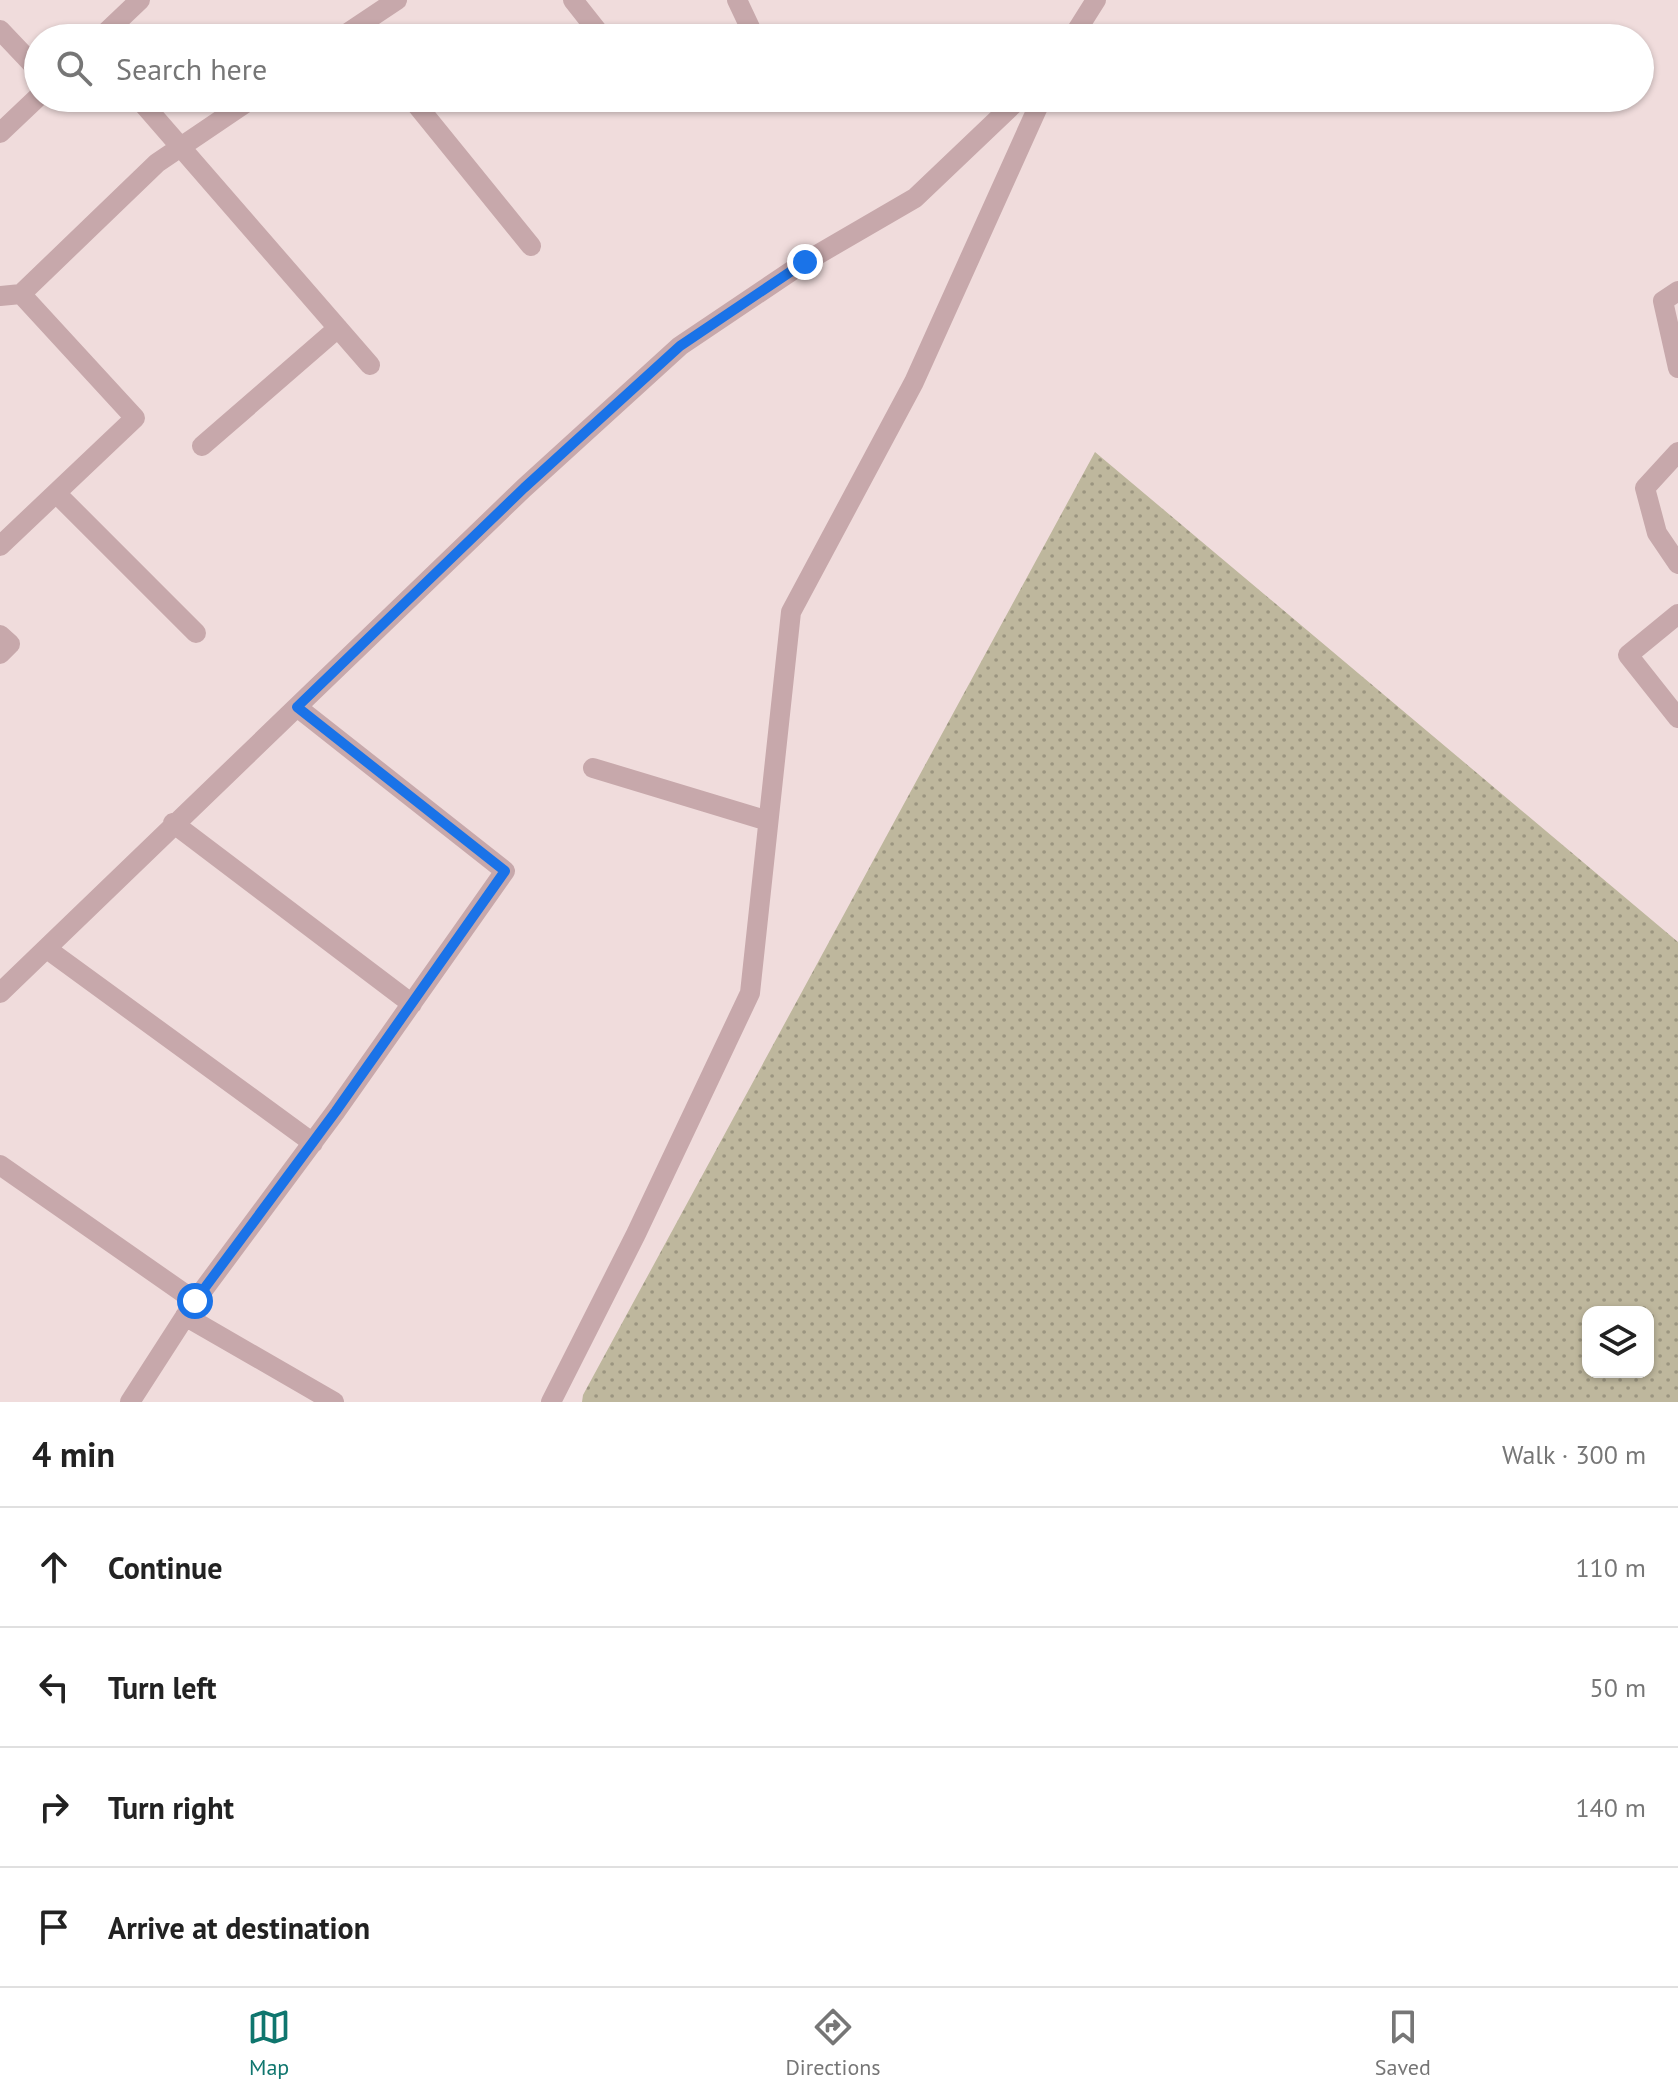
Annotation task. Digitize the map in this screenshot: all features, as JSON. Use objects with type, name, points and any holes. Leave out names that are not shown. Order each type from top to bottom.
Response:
[{"type":"street","points":[[115,24],[140,0]]},
{"type":"street","points":[[366,24],[397,0]]},
{"type":"street","points":[[573,0],[592,24]]},
{"type":"street","points":[[737,0],[748,24]]},
{"type":"street","points":[[1081,24],[1096,0]]},
{"type":"street","points":[[0,30],[24,55]]},
{"type":"street","points":[[0,133],[24,110]]},
{"type":"street","points":[[150,112],[370,365]]},
{"type":"street","points":[[0,546],[135,418],[10,295],[157,163],[232,112]]},
{"type":"street","points":[[422,112],[531,246]]},
{"type":"street","points":[[0,993],[524,488],[680,346],[805,262],[915,198],[1005,112]]},
{"type":"street","points":[[551,1402],[636,1234],[750,993],[791,612],[914,382],[1036,112]]},
{"type":"street","points":[[1678,291],[1663,301],[1678,368]]},
{"type":"street","points":[[202,446],[338,328]]},
{"type":"street","points":[[1678,452],[1645,488],[1657,533],[1678,564]]},
{"type":"street","points":[[56,493],[196,633]]},
{"type":"street","points":[[1678,614],[1628,655],[1678,718]]},
{"type":"street","points":[[0,635],[10,644],[0,654]]},
{"type":"street","points":[[130,1402],[190,1309],[313,1143],[505,871],[297,707]]},
{"type":"street","points":[[593,768],[768,821]]},
{"type":"street","points":[[173,823],[412,1004]]},
{"type":"street","points":[[47,949],[313,1143]]},
{"type":"street","points":[[0,1165],[190,1309],[334,1402]]},
{"type":"shaded area","points":[[1095,452],[1678,942],[1678,1402],[582,1402],[583,1395]]},
{"type":"route","points":[[195,1301],[336,1111],[505,871],[297,707],[524,488],[680,346],[805,262]]}]
